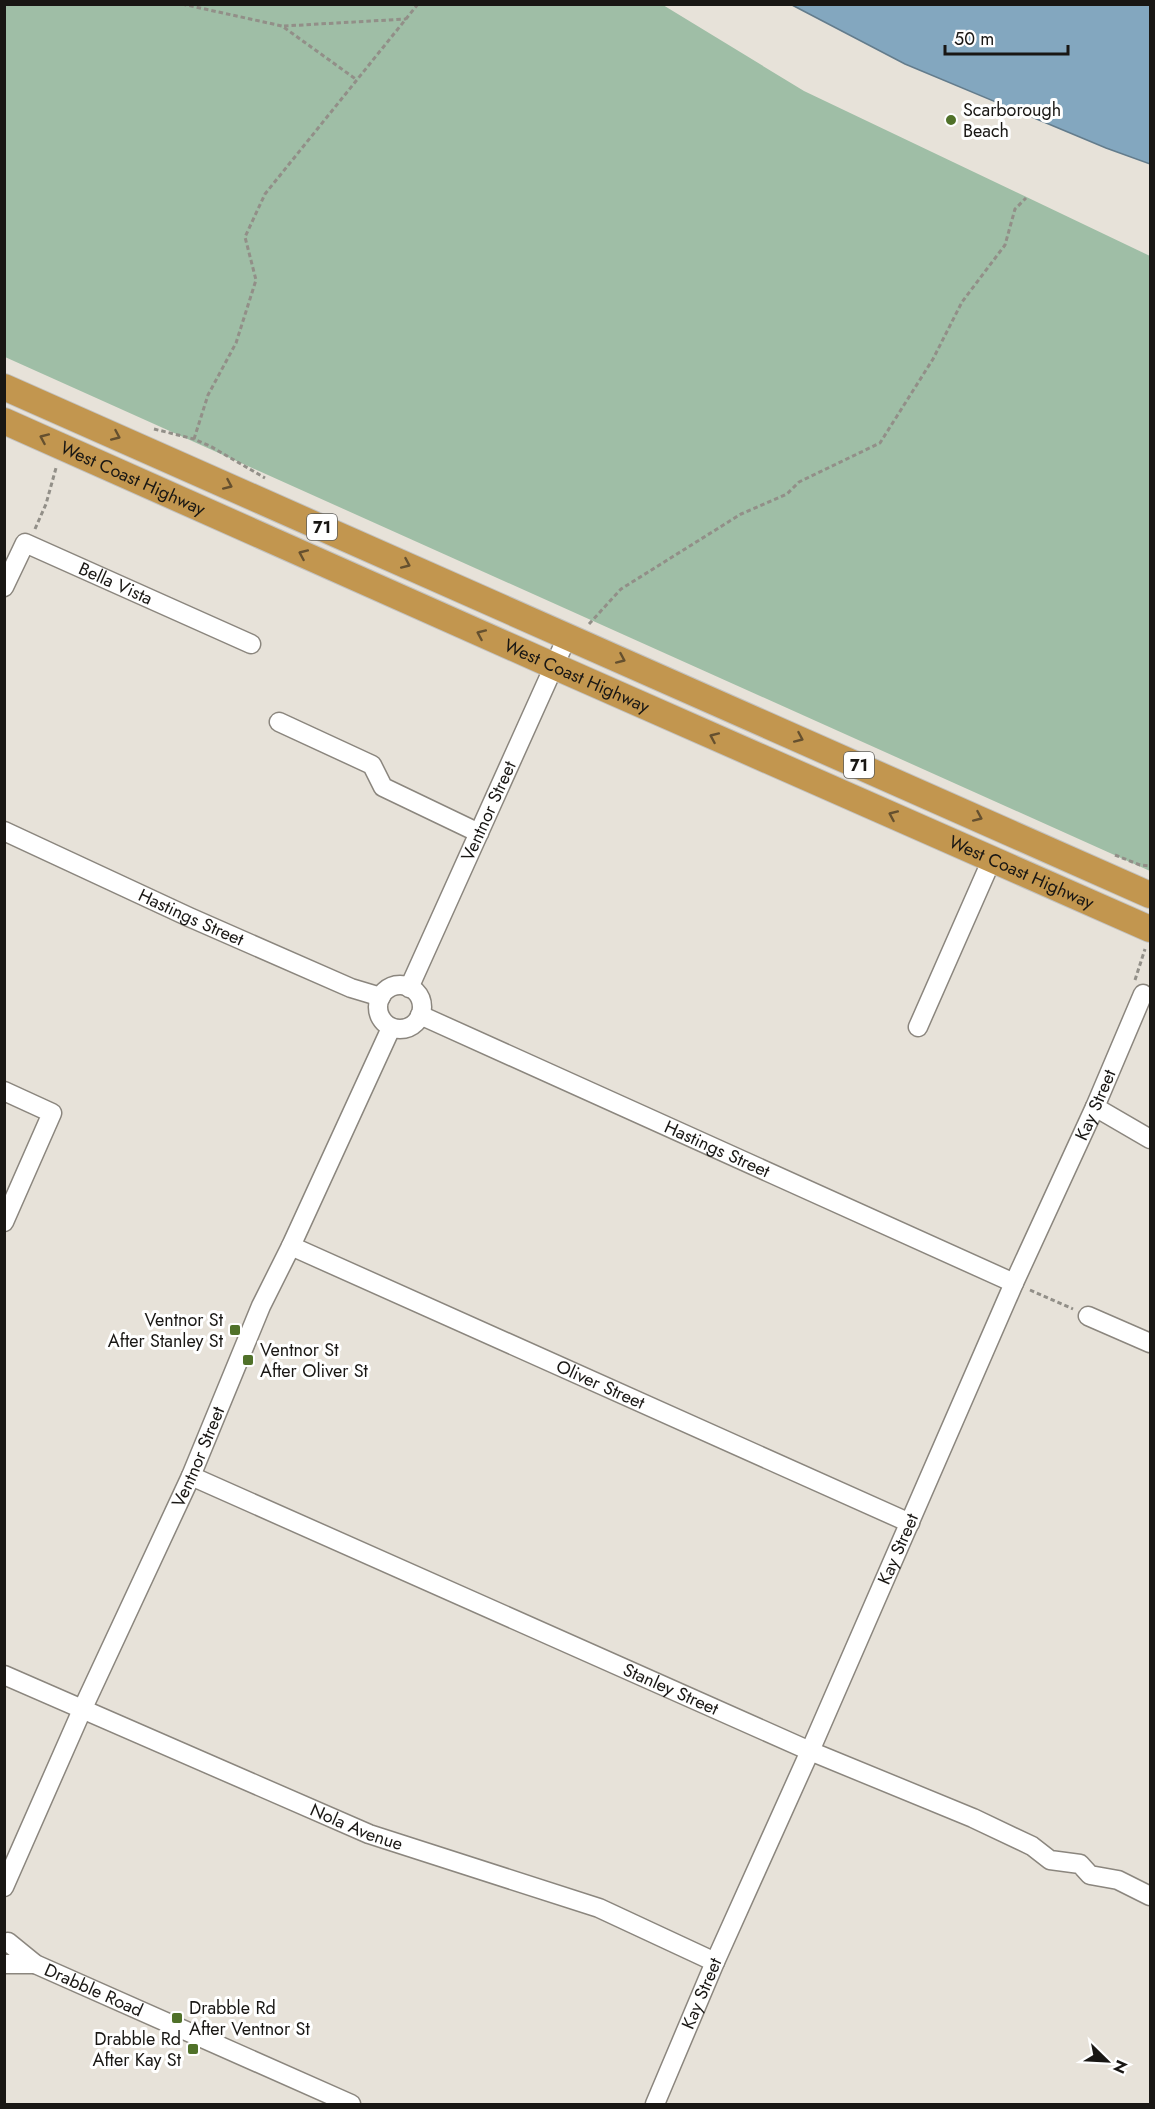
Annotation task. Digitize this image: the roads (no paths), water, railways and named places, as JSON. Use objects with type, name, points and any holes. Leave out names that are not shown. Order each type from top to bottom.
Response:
[{"type":"highway","name":"West Coast Highway","points":[[4,387],[174,462],[578,630],[1150,895]]},
{"type":"highway","name":"West Coast Highway","points":[[4,421],[1150,929]]},
{"type":"highway","points":[[174,462],[168,478],[193,505]]},
{"type":"highway","points":[[1081,898],[1095,870]]},
{"type":"street","name":"Bella Vista","points":[[4,587],[25,543],[251,644]]},
{"type":"street","name":"Ventnor Street","points":[[409,988],[554,666],[578,630]]},
{"type":"street","points":[[279,722],[372,765],[383,787],[479,833]]},
{"type":"street","name":"Hastings Street","points":[[4,831],[287,960],[351,988],[381,997]]},
{"type":"street","points":[[918,1027],[992,859]]},
{"type":"street","points":[[394,986],[409,988],[417,994],[421,1004],[420,1015],[410,1027],[391,1028],[378,1012],[381,997],[385,991],[394,986]]},
{"type":"street","name":"Kay Street","points":[[655,2104],[715,1962],[1143,994]]},
{"type":"street","name":"Hastings Street","points":[[420,1015],[1014,1283]]},
{"type":"street","name":"Ventnor Street","points":[[4,1899],[5,1887],[82,1710],[191,1476],[261,1306],[391,1028]]},
{"type":"street","points":[[4,1091],[52,1113],[4,1222]]},
{"type":"street","points":[[1095,1107],[1150,1139]]},
{"type":"street","name":"Oliver Street","points":[[291,1246],[910,1523]]},
{"type":"street","points":[[1088,1316],[1150,1343]]},
{"type":"street","name":"Stanley Street","points":[[191,1476],[810,1751],[973,1818],[1032,1846],[1050,1860],[1080,1864],[1090,1875],[1118,1880],[1150,1896]]},
{"type":"street","name":"Nola Avenue","points":[[4,1675],[369,1833],[450,1861],[543,1888],[598,1908],[715,1962]]},
{"type":"street","name":"Drabble Road","points":[[6,1943],[35,1964],[351,2104]]},
{"type":"street","name":"Drabble Road","points":[[4,1964],[35,1964]]},
{"type":"water","points":[[792,5],[1150,5],[1150,164],[1106,148],[905,64]]},
{"type":"place","name":"Scarborough Beach","points":[[951,120]]},
{"type":"place","name":"Ventnor St After Stanley St","points":[[235,1330]]},
{"type":"place","name":"Ventnor St After Oliver St","points":[[248,1360]]},
{"type":"place","name":"Drabble Rd After Ventnor St","points":[[177,2018]]},
{"type":"place","name":"Drabble Rd After Kay St","points":[[193,2049]]}]
